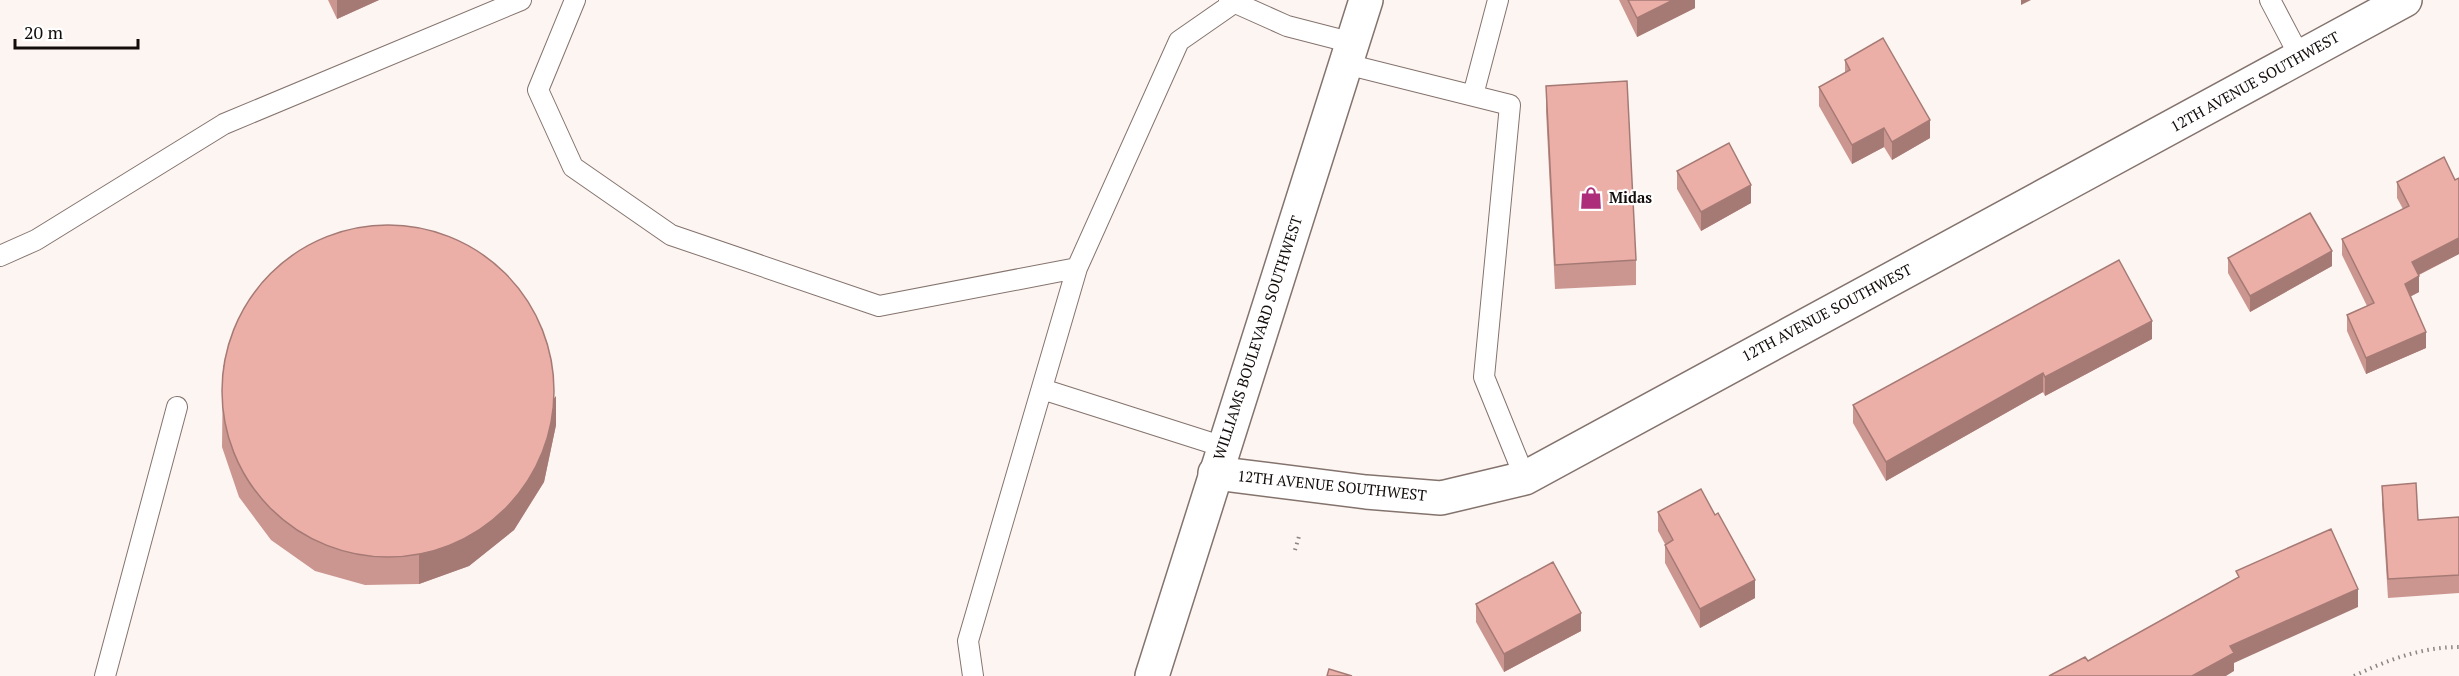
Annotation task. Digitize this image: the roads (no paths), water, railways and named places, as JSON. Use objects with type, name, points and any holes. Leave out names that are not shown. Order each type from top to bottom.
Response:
[{"type":"street","name":"WILLIAMS BOULEVARD SOUTHWEST","points":[[1152,676],[1366,0]]},
{"type":"street","name":"12TH AVENUE SOUTHWEST","points":[[1220,460],[1366,492],[1441,498],[1525,478],[2405,0]]},
{"type":"lane","points":[[0,256],[36,240],[224,124],[521,0]]},
{"type":"lane","points":[[574,0],[538,90],[573,166],[671,235],[879,306],[1077,268]]},
{"type":"lane","points":[[1473,95],[1498,0]]},
{"type":"lane","points":[[2270,0],[2300,57]]},
{"type":"lane","points":[[973,676],[968,641],[1077,268],[1179,41],[1235,1],[1349,53],[1473,95],[1510,105],[1484,377],[1525,478]]},
{"type":"lane","points":[[1042,389],[1220,460]]},
{"type":"lane","points":[[105,676],[177,407]]},
{"type":"place","name":"Midas","points":[[1591,198]]}]
